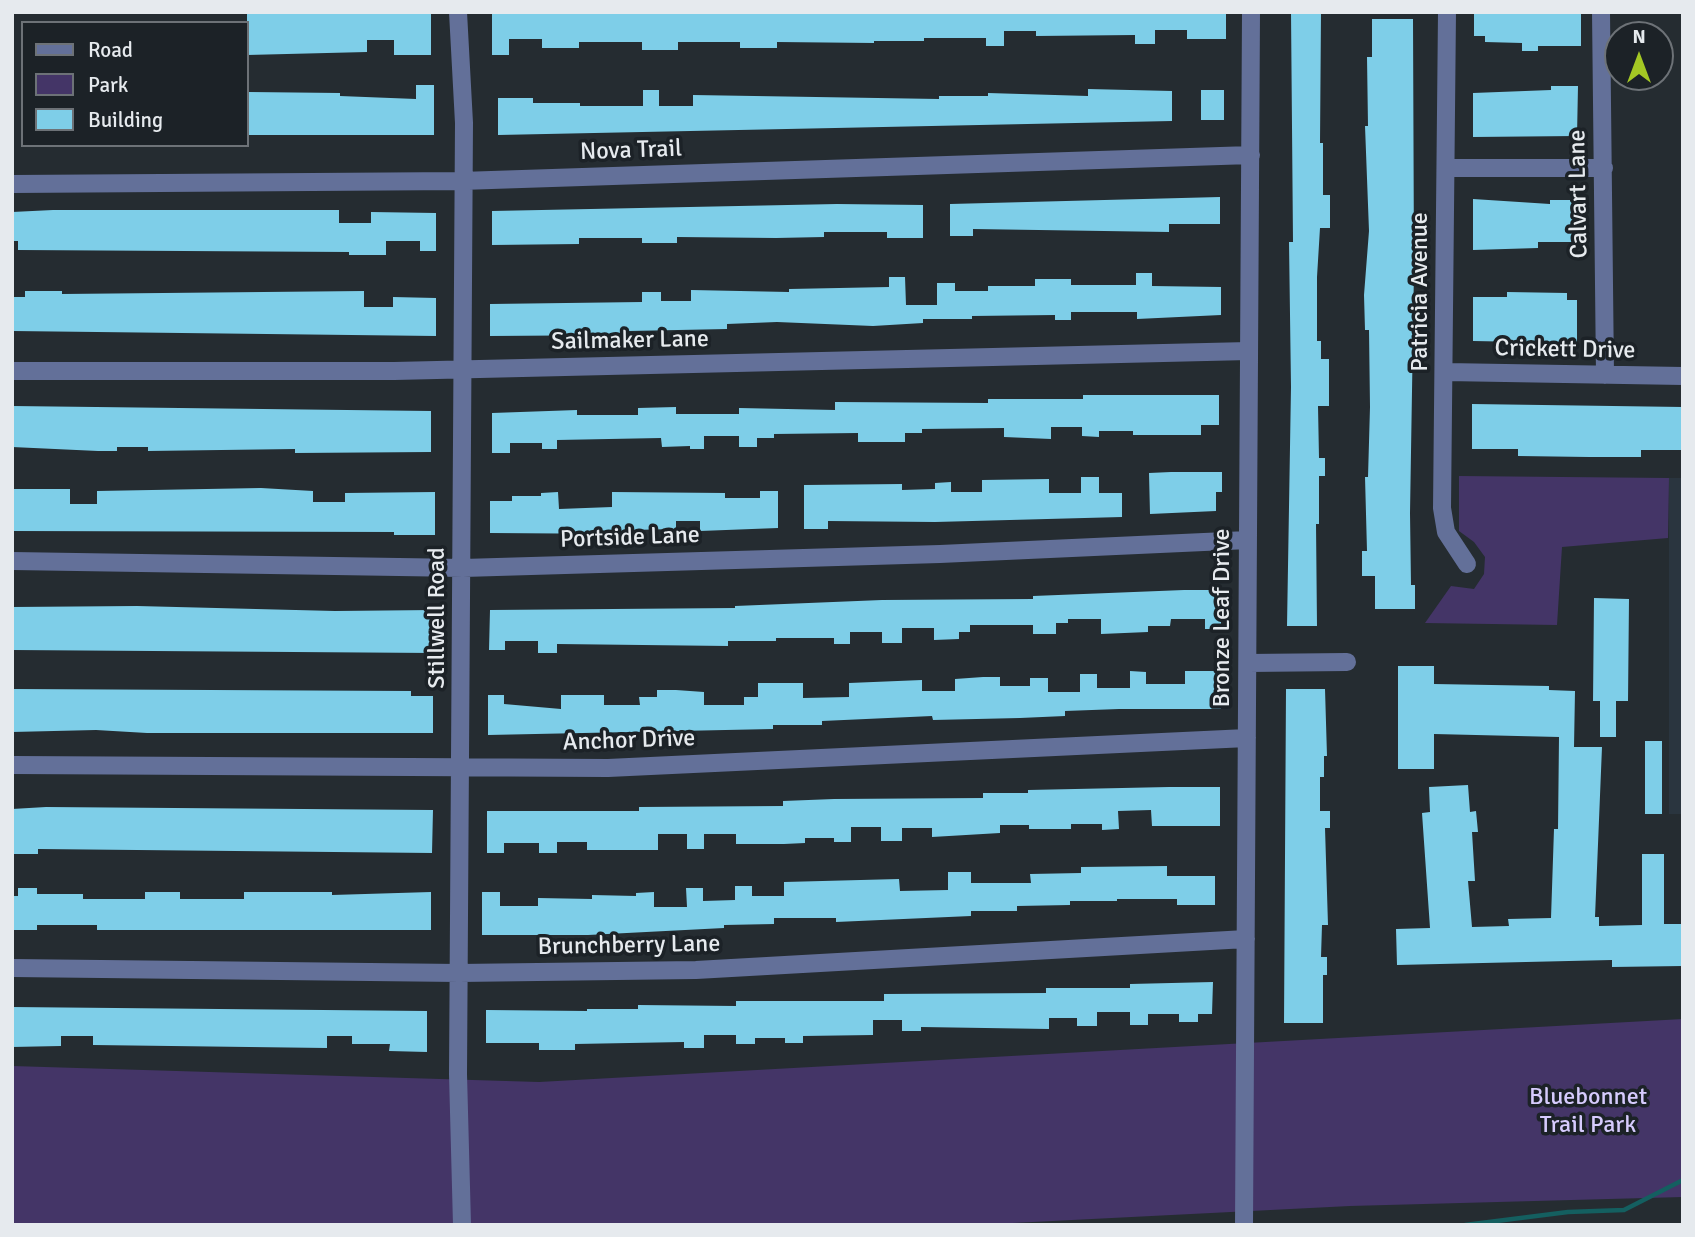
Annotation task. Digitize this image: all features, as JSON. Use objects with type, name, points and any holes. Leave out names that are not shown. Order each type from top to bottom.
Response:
[{"type":"street","name":"Stillwell Road","points":[[458,12],[463,55],[460,369],[463,568],[459,973],[462,1225]]},
{"type":"street","name":"Bronze Leaf Drive","points":[[1244,1225],[1251,12]]},
{"type":"street","name":"Patricia Avenue","points":[[1447,12],[1446,372],[1442,508],[1446,532],[1467,564]]},
{"type":"street","name":"Calvart Lane","points":[[1601,12],[1605,375]]},
{"type":"street","name":"Nova Trail","points":[[12,184],[461,181],[1251,155]]},
{"type":"street","points":[[1446,168],[1604,168]]},
{"type":"street","name":"Sailmaker Lane","points":[[12,371],[460,369],[1250,351]]},
{"type":"street","name":"Crickett Drive","points":[[1446,372],[1683,376]]},
{"type":"street","name":"Portside Lane","points":[[12,561],[463,568],[940,554],[1248,540]]},
{"type":"street","points":[[1248,663],[1348,662]]},
{"type":"street","name":"Anchor Drive","points":[[12,765],[608,768],[1247,738]]},
{"type":"street","name":"Brunchberry Lane","points":[[12,968],[459,973],[696,970],[1246,939]]},
{"type":"shaded area","points":[[1669,478],[1683,478],[1683,814],[1669,814]]},
{"type":"green space","points":[[1459,476],[1669,478],[1668,538],[1562,547],[1557,625],[1425,623],[1451,586],[1474,589],[1484,574],[1485,557],[1474,542],[1459,531]]},
{"type":"green space","name":"Bluebonnet Trail Park","points":[[1683,1019],[1683,1197],[1350,1206],[973,1225],[12,1225],[12,1066],[539,1082]]},
{"type":"building","points":[[247,12],[431,12],[431,55],[394,55],[394,40],[367,40],[367,52],[248,55]]},
{"type":"building","points":[[1226,12],[1226,39],[1187,39],[1187,30],[1155,30],[1155,44],[1135,44],[1135,35],[1036,36],[1036,31],[1004,31],[1004,46],[986,46],[986,38],[924,38],[924,41],[874,43],[777,42],[777,48],[740,48],[740,42],[678,42],[678,50],[642,50],[642,42],[579,42],[579,48],[542,48],[542,39],[509,39],[509,55],[492,55],[492,13]]},
{"type":"building","points":[[1291,12],[1321,12],[1320,143],[1323,143],[1323,195],[1330,195],[1330,228],[1320,228],[1317,277],[1317,341],[1321,341],[1321,359],[1329,359],[1329,406],[1318,406],[1319,458],[1325,458],[1325,476],[1319,476],[1319,524],[1316,524],[1317,626],[1287,626],[1291,387],[1289,242],[1293,242]]},
{"type":"building","points":[[1474,12],[1581,12],[1581,46],[1538,46],[1538,51],[1522,51],[1522,43],[1485,42],[1485,36],[1474,36]]},
{"type":"building","points":[[1372,19],[1413,19],[1414,269],[1410,513],[1411,585],[1415,585],[1415,609],[1375,609],[1375,576],[1362,576],[1362,551],[1367,551],[1365,477],[1368,477],[1370,407],[1369,330],[1365,330],[1364,295],[1369,231],[1365,126],[1368,126],[1367,57],[1372,57]]},
{"type":"building","points":[[416,85],[434,85],[434,135],[249,135],[249,92],[340,93],[340,96],[416,99]]},
{"type":"building","points":[[1551,86],[1578,86],[1577,136],[1473,137],[1473,93],[1551,90]]},
{"type":"building","points":[[1088,89],[1172,91],[1172,121],[498,135],[498,98],[533,98],[533,103],[580,103],[580,106],[643,106],[643,90],[659,90],[659,106],[693,106],[693,95],[939,99],[939,96],[988,96],[988,93],[1088,96]]},
{"type":"building","points":[[1201,90],[1224,90],[1224,120],[1201,120]]},
{"type":"building","points":[[1220,197],[1220,224],[1169,224],[1169,232],[973,229],[973,236],[950,236],[950,204]]},
{"type":"building","points":[[1473,199],[1550,204],[1550,200],[1579,200],[1579,242],[1538,242],[1538,248],[1473,250]]},
{"type":"building","points":[[837,204],[923,205],[923,238],[887,238],[887,232],[824,232],[824,237],[677,237],[677,243],[642,243],[642,238],[579,238],[579,244],[492,245],[492,211]]},
{"type":"building","points":[[339,210],[339,223],[371,223],[371,212],[436,213],[436,251],[420,251],[420,241],[386,241],[386,255],[349,255],[349,252],[18,250],[18,241],[12,241],[12,212]]},
{"type":"building","points":[[1136,273],[1152,273],[1152,286],[1221,287],[1221,315],[1137,319],[1137,312],[1071,312],[1071,320],[1055,320],[1055,315],[972,316],[972,319],[923,319],[923,323],[873,326],[777,322],[727,324],[727,329],[629,331],[629,335],[490,336],[490,304],[642,302],[642,292],[661,292],[661,301],[691,301],[691,290],[789,292],[789,289],[889,287],[889,277],[905,277],[906,305],[937,305],[937,283],[955,283],[955,291],[988,291],[988,286],[1035,286],[1035,279],[1071,279],[1071,285],[1136,285]]},
{"type":"building","points":[[25,291],[62,291],[62,294],[364,291],[364,307],[393,307],[393,297],[436,298],[436,336],[12,331],[12,297],[25,297]]},
{"type":"building","points":[[1507,292],[1567,293],[1567,300],[1577,300],[1577,343],[1473,341],[1473,297],[1507,297]]},
{"type":"building","points":[[1083,395],[1219,395],[1219,425],[1201,425],[1201,435],[1133,435],[1133,431],[1099,431],[1099,437],[1082,436],[1082,427],[1051,427],[1051,439],[1004,437],[1004,428],[922,429],[922,433],[905,433],[905,442],[858,442],[858,433],[774,434],[774,438],[757,438],[757,447],[739,447],[739,436],[704,436],[704,449],[690,449],[690,446],[662,447],[661,438],[557,440],[557,449],[542,449],[542,443],[510,443],[510,453],[492,453],[492,413],[577,410],[577,415],[638,415],[638,408],[676,407],[676,414],[739,414],[739,408],[835,410],[835,402],[988,403],[988,399],[1083,399]]},
{"type":"building","points":[[1472,404],[1683,407],[1683,450],[1641,450],[1641,457],[1589,457],[1518,456],[1518,449],[1472,449]]},
{"type":"building","points":[[12,406],[431,411],[431,452],[295,453],[295,449],[148,451],[148,447],[117,447],[117,451],[98,451],[12,447]]},
{"type":"building","points":[[1222,472],[1222,492],[1216,492],[1216,511],[1150,514],[1149,473]]},
{"type":"building","points":[[1081,477],[1099,477],[1099,493],[1122,493],[1122,517],[935,522],[828,521],[828,529],[804,529],[804,485],[902,484],[902,490],[935,489],[935,483],[951,482],[951,492],[982,492],[982,480],[1049,479],[1049,493],[1081,493]]},
{"type":"building","points":[[261,488],[313,491],[313,502],[345,502],[345,493],[435,492],[435,535],[394,535],[394,532],[12,531],[12,489],[70,489],[70,504],[97,504],[97,491]]},
{"type":"building","points":[[760,491],[778,491],[778,528],[700,531],[700,521],[676,521],[676,529],[630,530],[630,534],[490,533],[490,501],[512,501],[512,496],[541,496],[541,493],[558,492],[559,509],[612,507],[612,492],[725,493],[725,498],[760,498]]},
{"type":"building","points":[[1221,590],[1221,629],[1205,629],[1205,619],[1171,619],[1170,626],[1148,626],[1148,632],[1101,634],[1101,619],[1068,619],[1068,623],[1056,623],[1056,634],[1033,634],[1033,625],[970,625],[970,632],[959,632],[959,639],[934,640],[934,628],[902,628],[902,643],[882,643],[882,632],[850,632],[850,644],[834,644],[834,638],[776,638],[776,641],[728,641],[728,646],[557,644],[557,653],[538,653],[538,641],[505,641],[505,650],[489,650],[490,610],[735,608],[882,600],[1033,599],[1033,596]]},
{"type":"building","points":[[1594,598],[1629,599],[1628,701],[1616,701],[1616,737],[1600,737],[1600,701],[1593,701]]},
{"type":"building","points":[[137,606],[335,611],[434,610],[434,653],[12,650],[12,607]]},
{"type":"building","points":[[1398,666],[1434,666],[1434,684],[1549,686],[1549,690],[1575,691],[1574,747],[1602,747],[1595,917],[1599,917],[1599,926],[1642,925],[1642,854],[1664,854],[1664,924],[1683,924],[1683,966],[1612,967],[1612,960],[1397,965],[1396,929],[1430,928],[1422,813],[1430,812],[1429,787],[1468,785],[1470,812],[1476,811],[1478,832],[1472,832],[1475,881],[1468,881],[1472,927],[1509,926],[1508,919],[1551,918],[1554,829],[1558,829],[1559,737],[1434,734],[1434,769],[1398,769]]},
{"type":"building","points":[[1130,671],[1146,672],[1146,684],[1185,684],[1185,671],[1221,671],[1221,709],[1065,711],[1065,716],[1020,718],[933,720],[932,716],[822,721],[822,725],[773,725],[773,729],[488,735],[488,695],[504,695],[504,704],[561,709],[561,695],[604,695],[604,705],[640,705],[639,697],[657,697],[657,690],[676,690],[704,692],[704,705],[744,705],[744,697],[758,697],[758,683],[803,683],[803,698],[849,697],[849,683],[922,680],[922,691],[955,691],[955,679],[983,677],[1000,677],[1000,686],[1030,686],[1030,678],[1048,678],[1048,692],[1080,692],[1080,674],[1097,674],[1097,688],[1130,688]]},
{"type":"building","points":[[12,689],[411,691],[411,696],[433,696],[433,733],[147,733],[96,730],[12,732]]},
{"type":"building","points":[[1286,689],[1325,689],[1327,756],[1324,756],[1324,777],[1320,777],[1320,811],[1330,811],[1330,828],[1325,828],[1328,925],[1322,925],[1321,957],[1327,957],[1327,975],[1323,975],[1323,1023],[1284,1023]]},
{"type":"building","points":[[1645,741],[1662,741],[1662,814],[1645,814]]},
{"type":"building","points":[[1220,787],[1220,826],[1152,826],[1151,810],[1118,811],[1119,829],[1102,830],[1102,824],[1071,824],[1071,829],[1029,829],[1029,825],[1000,825],[1000,833],[932,837],[932,828],[902,828],[902,841],[881,841],[881,827],[851,827],[851,842],[834,842],[834,838],[805,838],[805,843],[784,844],[736,844],[736,834],[704,834],[704,849],[687,849],[687,834],[658,834],[658,850],[587,850],[587,842],[557,842],[557,853],[539,853],[539,843],[504,843],[504,853],[487,853],[487,811],[639,811],[639,807],[783,806],[783,801],[983,798],[983,793],[1028,793],[1028,790]]},
{"type":"building","points":[[12,809],[433,810],[432,853],[38,849],[38,854],[12,854]]},
{"type":"building","points":[[1167,866],[1167,876],[1215,876],[1215,905],[1177,905],[1177,899],[1117,899],[1070,901],[1070,905],[1017,906],[1017,911],[971,911],[971,916],[836,922],[836,918],[774,918],[774,924],[724,925],[724,928],[588,935],[482,935],[482,892],[500,892],[500,906],[538,906],[538,898],[592,899],[592,895],[636,896],[636,893],[654,892],[654,907],[687,907],[686,888],[703,888],[703,901],[735,900],[735,886],[752,886],[752,896],[784,896],[784,882],[899,879],[900,891],[948,890],[948,872],[971,872],[971,883],[1031,883],[1030,874],[1081,873],[1081,867]]},
{"type":"building","points":[[18,888],[37,888],[37,894],[83,894],[83,899],[145,899],[145,892],[180,892],[180,899],[244,899],[244,892],[332,892],[332,895],[431,892],[431,930],[97,930],[97,925],[37,925],[37,930],[12,930],[12,896],[18,896]]},
{"type":"building","points":[[1213,982],[1212,1014],[1198,1014],[1198,1022],[1179,1022],[1179,1014],[1148,1014],[1148,1025],[1130,1025],[1130,1012],[1097,1012],[1097,1026],[1077,1026],[1077,1018],[1049,1018],[1049,1029],[921,1027],[921,1031],[902,1031],[902,1020],[873,1020],[873,1035],[803,1036],[803,1043],[785,1043],[785,1038],[755,1038],[755,1044],[736,1044],[736,1035],[704,1035],[704,1048],[684,1048],[684,1042],[575,1044],[575,1050],[539,1050],[539,1043],[486,1043],[486,1010],[587,1011],[638,1009],[638,1005],[736,1006],[736,1001],[884,1001],[884,994],[1046,993],[1046,988],[1130,988],[1130,984]]},
{"type":"building","points":[[12,1007],[427,1011],[427,1052],[389,1051],[390,1044],[352,1044],[352,1036],[327,1036],[327,1048],[93,1045],[93,1036],[61,1036],[61,1046],[12,1047]]},
{"type":"waterway","points":[[1465,1225],[1568,1212],[1624,1210],[1683,1180]]}]
